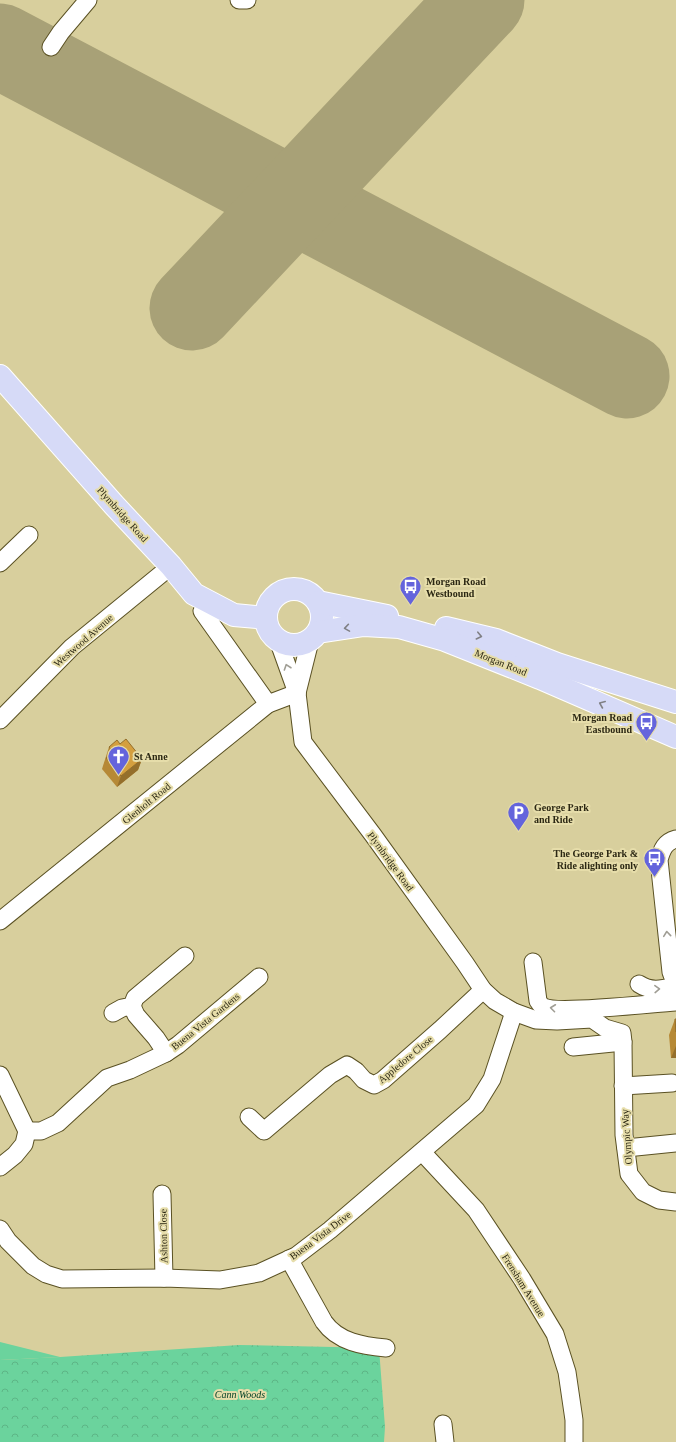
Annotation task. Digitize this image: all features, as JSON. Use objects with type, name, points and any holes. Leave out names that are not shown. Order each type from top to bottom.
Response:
[{"type":"main road","name":"Plymbridge Road","points":[[0,376],[114,505],[171,566],[194,594],[234,615],[266,618],[268,628],[278,640]]},
{"type":"main road","points":[[266,618],[268,609],[273,600],[280,593],[286,591],[302,590],[311,595],[318,602]]},
{"type":"main road","name":"Plymbridge Road","points":[[314,637],[322,624],[322,613],[318,602]]},
{"type":"main road","name":"Morgan Road","points":[[318,602],[428,624],[496,640],[557,664],[676,718]]},
{"type":"main road","name":"Morgan Road","points":[[314,637],[364,625],[399,627],[445,640],[540,678],[676,737]]},
{"type":"main road","points":[[278,640],[289,645],[301,645],[314,637]]},
{"type":"main road","name":"Morgan Road","points":[[557,664],[676,702]]},
{"type":"street","points":[[50,47],[88,0]]},
{"type":"street","points":[[239,0],[247,0]]},
{"type":"street","points":[[0,563],[29,535]]},
{"type":"street","name":"Westwood Avenue","points":[[0,720],[72,647],[171,566]]},
{"type":"street","points":[[202,610],[268,704]]},
{"type":"street","name":"Plymbridge Road","points":[[296,694],[314,637]]},
{"type":"street","name":"Plymbridge Road","points":[[278,640],[296,694],[303,742],[377,841],[483,990],[495,1001],[514,1012]]},
{"type":"street","name":"Glenholt Road","points":[[0,921],[268,704],[296,694]]},
{"type":"street","points":[[639,984],[646,988],[657,990],[676,986],[671,972],[659,860],[662,849],[670,841],[676,839]]},
{"type":"street","points":[[166,1053],[156,1038],[136,1015],[132,1006],[135,998],[185,956]]},
{"type":"street","points":[[534,962],[538,1001],[542,1006],[553,1009],[583,1009],[676,1002]]},
{"type":"street","name":"Buena Vista Gardens","points":[[27,1131],[41,1131],[58,1123],[107,1078],[130,1070],[166,1053],[178,1045],[259,977]]},
{"type":"street","name":"Appledore Close","points":[[249,1117],[264,1131],[330,1075],[347,1065],[356,1071],[364,1080],[374,1084],[383,1080],[483,990]]},
{"type":"street","points":[[113,1013],[122,1008],[132,1006]]},
{"type":"street","points":[[514,1012],[536,1020],[557,1021],[592,1019],[676,1009]]},
{"type":"street","name":"Buena Vista Drive","points":[[0,1229],[8,1240],[33,1266],[46,1274],[62,1279],[164,1278],[220,1280],[259,1273],[296,1256],[330,1230],[476,1105],[492,1079],[514,1012]]},
{"type":"street","points":[[573,1047],[623,1042],[622,1034],[605,1028],[592,1019]]},
{"type":"street","name":"Olympic Way","points":[[623,1042],[624,1135],[629,1174],[643,1192],[659,1200],[676,1202]]},
{"type":"street","points":[[0,1075],[27,1131],[24,1144],[15,1155],[0,1167]]},
{"type":"street","points":[[624,1086],[672,1083]]},
{"type":"street","points":[[626,1148],[676,1143]]},
{"type":"street","name":"Frensham Avenue","points":[[422,1152],[476,1210],[522,1279],[555,1334],[566,1372],[574,1420],[574,1442]]},
{"type":"street","name":"Ashton Close","points":[[162,1194],[164,1278]]},
{"type":"street","points":[[290,1259],[329,1329],[342,1338],[364,1346],[386,1348]]},
{"type":"street","points":[[443,1424],[445,1442]]},
{"type":"green space","points":[[0,1342],[60,1357],[0,1360]]},
{"type":"green space","name":"Cann Woods","points":[[239,1345],[379,1348],[385,1427],[384,1442],[0,1442],[0,1360]]},
{"type":"building","points":[[126,739],[142,759],[121,776],[106,758],[113,752],[109,747],[117,740],[120,744]]},
{"type":"runway","points":[[192,308],[482,0]]},
{"type":"runway","points":[[0,46],[627,376]]},
{"type":"place","name":"Morgan Road Westbound","points":[[410,606]]},
{"type":"place","name":"Morgan Road Eastbound","points":[[647,742]]},
{"type":"place","name":"St Anne","points":[[119,776]]},
{"type":"place","name":"George Park and Ride","points":[[518,832]]},
{"type":"place","name":"The George Park & Ride alighting only","points":[[654,878]]}]
